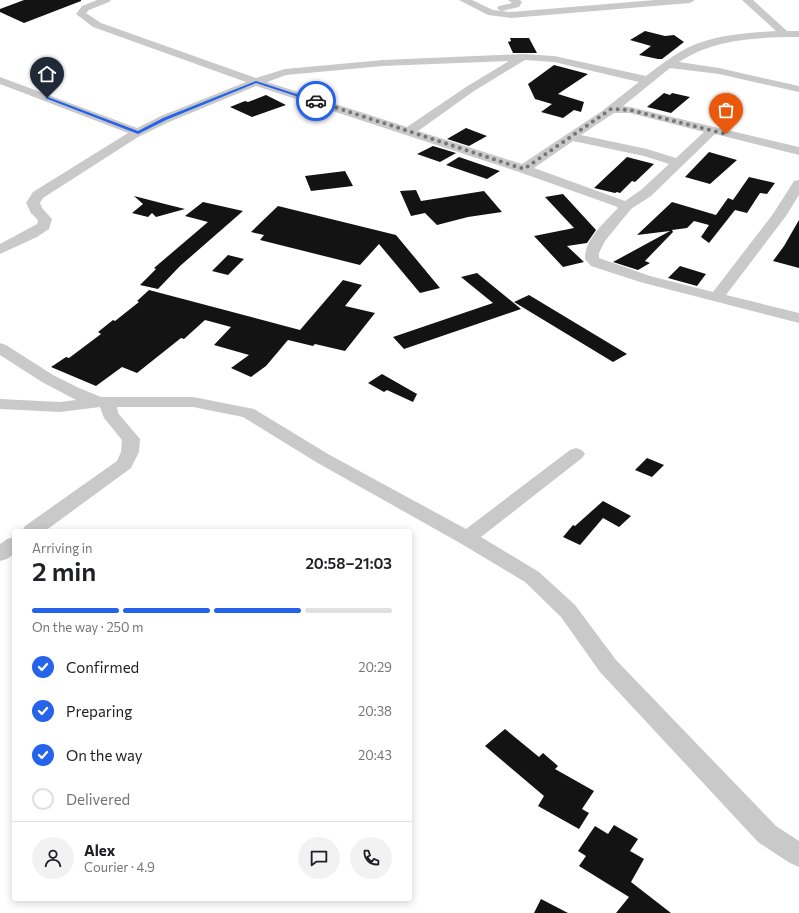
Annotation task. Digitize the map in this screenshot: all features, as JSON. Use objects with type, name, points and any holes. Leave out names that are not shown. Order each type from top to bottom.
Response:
[{"type":"street","points":[[106,0],[85,8],[81,14],[96,25],[105,29],[256,82],[603,196],[620,203],[625,207]]},
{"type":"street","points":[[464,0],[491,13],[511,15],[690,0]]},
{"type":"street","points":[[502,8],[516,5],[517,2],[513,0]]},
{"type":"street","points":[[747,0],[785,34]]},
{"type":"street","points":[[524,169],[572,137],[621,102],[647,80],[690,51],[703,45],[731,39],[799,34]]},
{"type":"street","points":[[408,132],[470,89],[523,57]]},
{"type":"street","points":[[0,250],[32,234],[44,226],[45,219],[36,210],[33,203],[38,195],[138,132],[165,119],[256,82],[285,72],[307,69],[471,58],[523,57],[554,59],[647,80]]},
{"type":"street","points":[[670,64],[711,69],[799,89]]},
{"type":"street","points":[[0,80],[138,132]]},
{"type":"street","points":[[621,102],[630,110]]},
{"type":"street","points":[[611,109],[630,110],[799,151]]},
{"type":"street","points":[[712,130],[646,193],[625,207],[600,238],[592,251],[592,258],[596,263],[645,279],[799,318]]},
{"type":"street","points":[[572,137],[647,153],[677,163]]},
{"type":"street","points":[[717,297],[778,216],[799,184]]},
{"type":"street","points":[[0,348],[29,368],[86,398],[104,402]]},
{"type":"street","points":[[35,529],[125,464],[130,452],[131,439],[110,414],[104,402]]},
{"type":"street","points":[[0,404],[60,407],[104,402],[193,402],[248,413],[322,458],[467,538],[532,577],[568,611],[608,666],[708,773],[767,834],[799,855]]},
{"type":"street","points":[[467,538],[576,454]]},
{"type":"street","points":[[0,554],[12,545]]},
{"type":"building","points":[[24,0],[81,1],[24,23],[0,12],[0,9]]},
{"type":"building","points":[[645,31],[665,36],[674,35],[684,42],[662,59],[639,55],[651,46],[630,40]]},
{"type":"building","points":[[510,38],[529,38],[537,53],[513,53],[508,42],[511,41]]},
{"type":"building","points":[[554,65],[588,74],[558,94],[584,102],[581,112],[574,110],[563,118],[541,112],[552,104],[535,99],[528,84]]},
{"type":"building","points":[[664,93],[670,95],[672,93],[690,97],[671,113],[647,107]]},
{"type":"building","points":[[266,95],[286,105],[252,117],[230,107],[245,101],[248,102]]},
{"type":"building","points":[[466,128],[487,136],[469,146],[447,139]]},
{"type":"building","points":[[433,146],[456,153],[440,162],[417,154]]},
{"type":"building","points":[[709,152],[737,160],[710,184],[685,177]]},
{"type":"building","points":[[459,157],[500,171],[487,179],[446,165]]},
{"type":"building","points":[[627,157],[654,164],[635,182],[632,181],[620,193],[594,188]]},
{"type":"building","points":[[345,171],[353,186],[311,191],[305,176]]},
{"type":"building","points":[[749,177],[775,183],[767,194],[760,193],[747,213],[735,210],[709,243],[701,237],[709,225],[694,221],[687,228],[672,230],[673,232],[645,261],[650,263],[638,270],[613,262],[670,231],[637,235],[672,202],[716,215],[728,198],[733,200]]},
{"type":"building","points":[[416,190],[421,201],[484,191],[502,212],[468,217],[437,225],[425,213],[411,216],[400,191]]},
{"type":"building","points":[[563,194],[596,230],[587,243],[567,246],[584,262],[563,267],[534,236],[574,228],[545,197]]},
{"type":"building","points":[[134,196],[185,209],[156,217],[152,213],[148,217],[132,213],[143,204]]},
{"type":"building","points":[[203,202],[243,211],[180,266],[158,289],[140,285],[156,269],[154,268],[208,222],[185,216]]},
{"type":"building","points":[[278,206],[396,235],[440,288],[420,293],[379,244],[360,265],[260,240],[264,235],[251,232]]},
{"type":"building","points":[[799,220],[799,268],[773,261],[784,246]]},
{"type":"building","points":[[228,255],[244,259],[228,275],[212,271]]},
{"type":"building","points":[[680,266],[706,274],[697,286],[668,278]]},
{"type":"building","points":[[477,273],[521,309],[404,349],[393,337],[493,303],[461,277]]},
{"type":"building","points":[[343,280],[362,285],[345,306],[375,313],[345,351],[288,340],[266,366],[251,377],[231,368],[249,355],[214,345],[231,327],[205,320],[184,339],[181,338],[137,373],[122,367],[96,386],[51,367],[66,357],[69,358],[101,334],[98,332],[139,302],[137,301],[149,290],[300,330]]},
{"type":"building","points":[[529,295],[627,354],[613,362],[514,302]]},
{"type":"building","points":[[382,374],[417,394],[413,402],[387,390],[384,392],[368,383]]},
{"type":"building","points":[[647,458],[664,465],[652,477],[635,470]]},
{"type":"building","points":[[603,501],[631,516],[619,527],[603,518],[580,545],[563,537],[573,525],[575,526]]},
{"type":"building","points":[[505,729],[539,757],[543,753],[558,766],[555,769],[594,791],[582,809],[589,813],[579,829],[538,806],[544,796],[485,746]]},
{"type":"building","points":[[614,825],[638,839],[630,851],[644,859],[631,882],[671,913],[616,913],[629,897],[579,866],[586,856],[578,851],[595,826],[608,834]]},
{"type":"building","points":[[541,899],[568,913],[534,913]]},
{"type":"way so far","points":[[316,101],[524,169],[611,109],[630,110],[726,134]]},
{"type":"route","points":[[47,98],[138,132],[165,119],[256,82],[316,101]]}]
